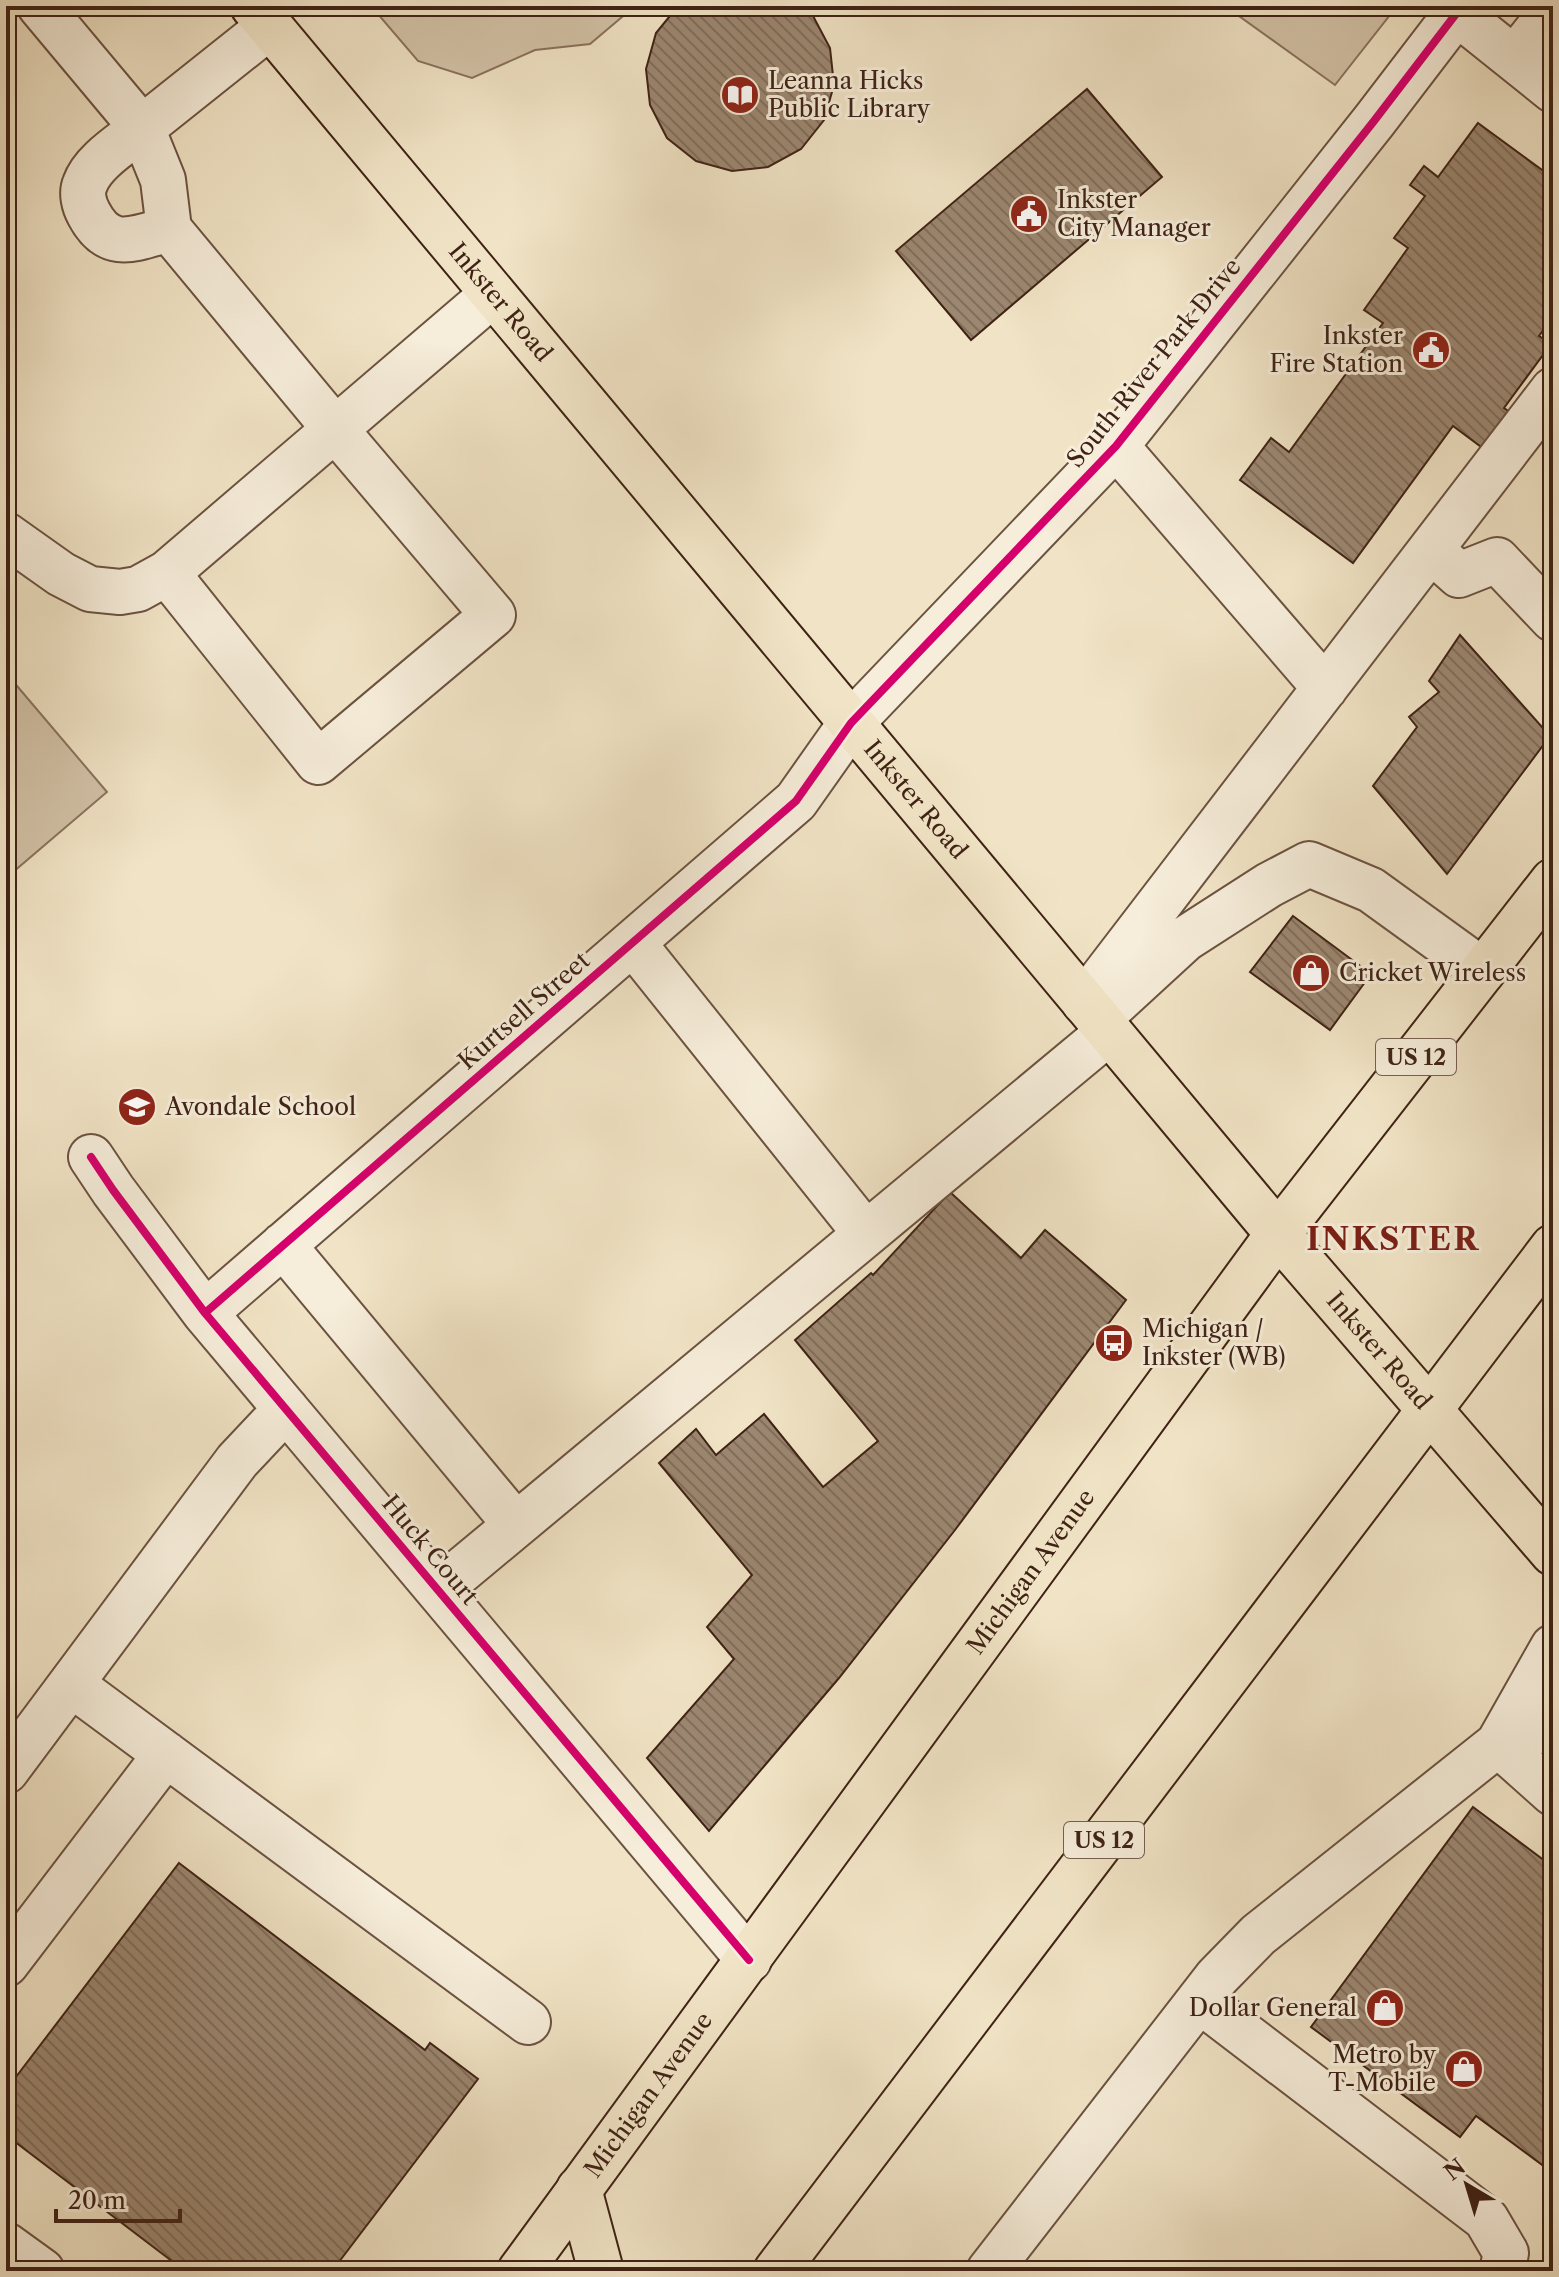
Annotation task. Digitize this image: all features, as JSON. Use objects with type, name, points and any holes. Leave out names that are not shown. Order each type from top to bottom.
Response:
[{"type":"main road","name":"Inkster Road","points":[[262,16],[1278,1234],[1553,1553]]},
{"type":"main road","name":"Michigan Avenue","points":[[520,2271],[1278,1234],[1553,881]]},
{"type":"main road","name":"US 12","points":[[795,2260],[1553,1247]]},
{"type":"main road","points":[[579,2189],[601,2271]]},
{"type":"street","points":[[40,6],[142,128],[163,180],[169,229],[493,615],[318,762],[167,573]]},
{"type":"street","points":[[1459,10],[1553,90]]},
{"type":"street","name":"South River Park Drive","points":[[851,723],[1116,446],[1459,10]]},
{"type":"street","points":[[1515,58],[1553,10]]},
{"type":"street","points":[[169,229],[125,241],[105,236],[84,205],[83,186],[93,170],[262,16]]},
{"type":"street","points":[[6,535],[61,574],[90,589],[120,592],[138,589],[167,573],[493,294]]},
{"type":"street","points":[[1097,1017],[1325,688],[1553,390]]},
{"type":"street","points":[[1116,446],[1325,688]]},
{"type":"street","points":[[1431,550],[1459,575],[1497,560],[1553,619]]},
{"type":"street","name":"Kurtsell Street","points":[[205,1313],[796,801],[851,723]]},
{"type":"street","points":[[438,1590],[866,1234],[1097,1017],[1185,939],[1269,885],[1309,864],[1371,890],[1483,971]]},
{"type":"street","points":[[633,943],[866,1234]]},
{"type":"street","name":"Huck Court","points":[[91,1157],[205,1313],[749,1960]]},
{"type":"street","points":[[283,1245],[516,1525]]},
{"type":"street","points":[[6,1771],[237,1461],[286,1409]]},
{"type":"street","points":[[1498,1744],[1553,1647]]},
{"type":"street","points":[[71,1684],[528,2022]]},
{"type":"street","points":[[989,2271],[1199,2000],[1258,1935],[1498,1744],[1553,1726]]},
{"type":"street","points":[[1498,1744],[1553,1793]]},
{"type":"street","points":[[6,1964],[166,1754]]},
{"type":"street","points":[[1199,2000],[1486,2219],[1506,2253],[1502,2271]]},
{"type":"street","points":[[6,2245],[42,2271]]},
{"type":"shaded area","points":[[371,6],[635,6],[590,44],[535,50],[472,78],[418,61]]},
{"type":"shaded area","points":[[1225,6],[1397,6],[1335,85]]},
{"type":"shaded area","points":[[6,673],[107,792],[6,878]]},
{"type":"building","name":"Leanna Hicks Public Library","points":[[678,6],[801,6],[813,16],[830,48],[834,85],[824,120],[801,149],[768,167],[732,171],[696,161],[667,138],[650,105],[646,69],[656,33]]},
{"type":"building","name":"Inkster City Manager","points":[[1087,89],[1162,177],[971,340],[896,251]]},
{"type":"building","points":[[1478,123],[1553,178],[1553,317],[1539,336],[1551,344],[1504,408],[1514,415],[1488,452],[1453,426],[1353,563],[1240,480],[1271,438],[1289,452],[1383,323],[1364,310],[1408,248],[1394,238],[1425,196],[1410,185],[1424,166],[1438,177]]},
{"type":"building","points":[[1460,635],[1550,736],[1447,874],[1373,786],[1417,727],[1409,717],[1439,692],[1429,681]]},
{"type":"building","name":"Cricket Wireless","points":[[1293,916],[1371,974],[1330,1030],[1250,972]]},
{"type":"building","points":[[950,1192],[1021,1258],[1045,1230],[1126,1300],[955,1530],[839,1678],[709,1831],[647,1758],[734,1659],[707,1627],[752,1575],[659,1463],[696,1429],[716,1455],[764,1414],[823,1487],[878,1441],[795,1340],[871,1273],[873,1275]]},
{"type":"building","points":[[1473,1807],[1553,1867],[1553,2173],[1476,2116],[1460,2137],[1311,2027]]},
{"type":"building","points":[[179,1863],[425,2050],[430,2043],[478,2079],[332,2271],[185,2271],[6,2135],[6,2090]]},
{"type":"cycle path","points":[[205,1313],[796,801],[851,723],[1116,446],[1462,6]]},
{"type":"cycle path","points":[[91,1157],[205,1313],[749,1960]]},
{"type":"place","name":"Leanna Hicks Public Library","points":[[740,95]]},
{"type":"place","name":"Inkster City Manager","points":[[1029,214]]},
{"type":"place","name":"Inkster Fire Station","points":[[1431,350]]},
{"type":"place","name":"Cricket Wireless","points":[[1311,973]]},
{"type":"place","name":"Avondale School","points":[[137,1107]]},
{"type":"place","name":"Michigan / Inkster (WB)","points":[[1114,1343]]},
{"type":"place","name":"Dollar General","points":[[1385,2008]]},
{"type":"place","name":"Metro by T-Mobile","points":[[1464,2069]]},
{"type":"district","name":"INKSTER","points":[[1393,1239]]}]
